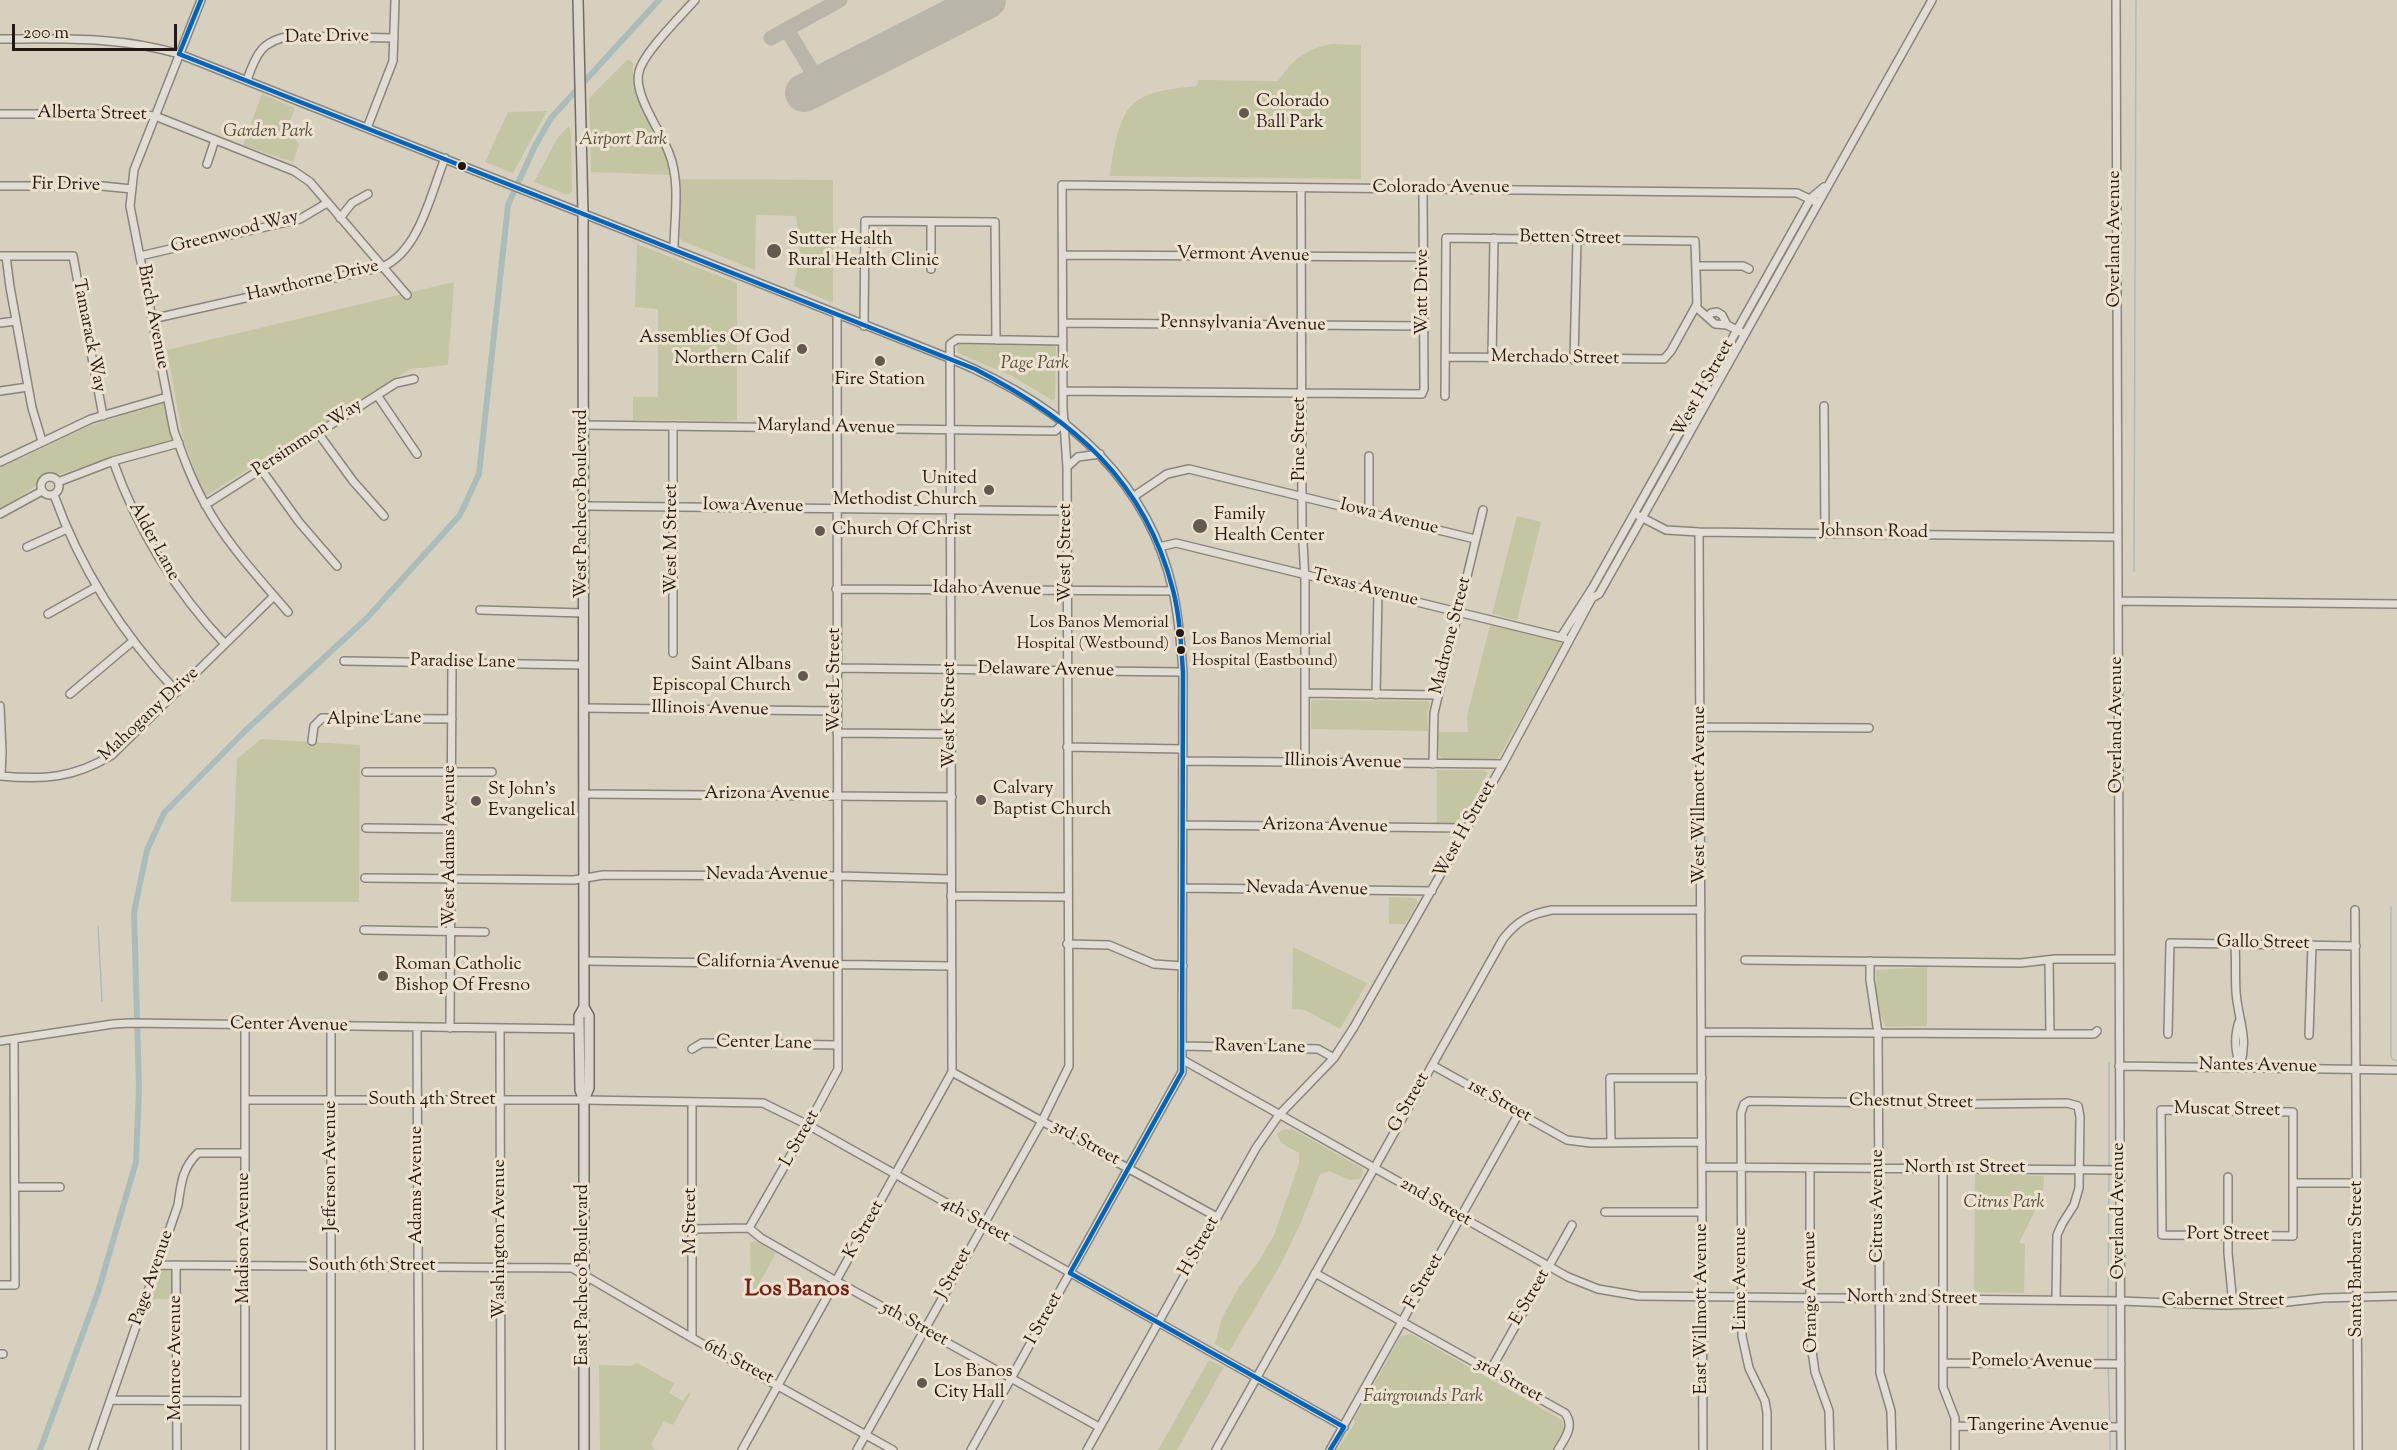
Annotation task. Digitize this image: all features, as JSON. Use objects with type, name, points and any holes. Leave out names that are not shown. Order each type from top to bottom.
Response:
[{"type":"highway","name":"West Pacheco Boulevard","points":[[578,0],[583,213],[584,425],[584,1007],[579,1016],[584,1029]]},
{"type":"highway","name":"East Pacheco Boulevard","points":[[584,1029],[585,1059],[589,1064],[589,1088],[584,1100]]},
{"type":"highway","name":"East Pacheco Boulevard","points":[[584,1029],[580,1090],[584,1100],[584,1450]]},
{"type":"street","name":"Birch Avenue","points":[[201,0],[134,170],[130,206],[178,443],[205,505],[238,555],[288,612]]},
{"type":"street","points":[[367,128],[393,61],[395,0]]},
{"type":"street","points":[[674,249],[674,169],[669,153],[643,98],[638,74],[647,56],[695,0]]},
{"type":"street","name":"West H Street","points":[[1591,595],[1599,594],[1818,203],[1826,184],[1932,0]]},
{"type":"street","name":"Overland Avenue","points":[[2116,0],[2121,1450]]},
{"type":"street","name":"Date Drive","points":[[247,80],[254,60],[264,47],[276,38],[291,36],[394,38]]},
{"type":"street","name":"I Street","points":[[0,39],[106,39],[179,54],[949,358],[1015,389],[1065,422],[1100,454],[1133,497],[1159,547],[1173,591],[1181,638],[1183,672],[1182,1072],[971,1450]]},
{"type":"street","name":"Alberta Street","points":[[0,114],[155,116],[294,171],[310,182],[407,295]]},
{"type":"street","points":[[207,164],[215,140]]},
{"type":"street","name":"Hawthorne Drive","points":[[152,319],[382,267],[394,262],[407,249],[445,159]]},
{"type":"street","name":"West H Street","points":[[1334,1058],[1369,1003],[1503,764],[1571,640],[1591,595],[1635,513],[1811,198],[1826,184]]},
{"type":"street","name":"Colorado Avenue","points":[[1062,185],[1797,193],[1818,203]]},
{"type":"street","name":"West J Street","points":[[1062,185],[1063,391],[1067,467],[1069,1066]]},
{"type":"street","name":"Fir Drive","points":[[0,186],[102,186],[132,189]]},
{"type":"street","name":"Pine Street","points":[[1301,188],[1305,762]]},
{"type":"street","name":"Watt Drive","points":[[1301,394],[1422,394],[1424,389],[1423,190]]},
{"type":"street","points":[[340,218],[352,203],[368,194]]},
{"type":"street","name":"Greenwood Way","points":[[140,256],[300,219],[327,203]]},
{"type":"street","points":[[864,326],[865,221],[995,222],[996,340]]},
{"type":"street","points":[[931,222],[931,269]]},
{"type":"street","name":"Betten Street","points":[[1446,357],[1446,238],[1695,241],[1696,266]]},
{"type":"street","points":[[1492,358],[1494,238]]},
{"type":"street","points":[[1574,360],[1577,239]]},
{"type":"street","name":"Vermont Avenue","points":[[1063,255],[1424,257]]},
{"type":"street","points":[[3,256],[28,387],[42,441]]},
{"type":"street","name":"Tamarack Way","points":[[3,256],[73,256],[103,416]]},
{"type":"street","points":[[1745,334],[1727,325],[1715,324],[1709,315],[1698,309],[1696,266],[1743,266],[1749,269]]},
{"type":"street","name":"Merchado Street","points":[[1446,357],[1574,360],[1664,359],[1698,309]]},
{"type":"street","name":"West L Street","points":[[837,315],[838,1045]]},
{"type":"street","points":[[0,323],[16,321]]},
{"type":"street","name":"Pennsylvania Avenue","points":[[1063,323],[1424,326]]},
{"type":"street","points":[[949,358],[950,344],[957,339],[1063,341]]},
{"type":"street","points":[[1445,396],[1446,357]]},
{"type":"street","name":"West K Street","points":[[949,358],[952,589],[952,1072]]},
{"type":"street","name":"Persimmon Way","points":[[205,505],[396,382],[414,379]]},
{"type":"street","points":[[0,391],[28,387]]},
{"type":"street","points":[[1063,391],[1301,394]]},
{"type":"street","points":[[376,395],[417,453]]},
{"type":"street","points":[[0,462],[42,441],[103,416],[167,397]]},
{"type":"street","points":[[1824,406],[1825,532]]},
{"type":"street","name":"Maryland Avenue","points":[[584,425],[1054,431],[1065,422]]},
{"type":"street","points":[[1686,422],[1693,426]]},
{"type":"street","name":"West M Street","points":[[673,426],[673,653]]},
{"type":"street","points":[[318,433],[353,481],[384,516]]},
{"type":"street","points":[[58,482],[113,462],[178,443]]},
{"type":"street","points":[[1067,467],[1078,457],[1100,454]]},
{"type":"street","points":[[1369,456],[1369,513]]},
{"type":"street","name":"Alder Lane","points":[[113,462],[162,567],[198,615],[225,644]]},
{"type":"street","points":[[261,469],[299,522],[337,566]]},
{"type":"street","name":"Iowa Avenue","points":[[1133,497],[1167,474],[1189,469],[1475,539]]},
{"type":"street","points":[[47,477],[52,477],[58,482],[59,488],[54,495],[45,494],[42,491],[41,484],[47,477]]},
{"type":"street","points":[[0,514],[42,491]]},
{"type":"street","points":[[54,495],[67,528],[111,612],[154,667],[177,692]]},
{"type":"street","name":"Iowa Avenue","points":[[583,506],[1067,511]]},
{"type":"street","name":"Madrone Street","points":[[1433,764],[1433,719],[1483,510]]},
{"type":"street","name":"Johnson Road","points":[[1635,513],[1666,530],[2117,537]]},
{"type":"street","points":[[27,547],[67,528]]},
{"type":"street","name":"West Willmott Avenue","points":[[1699,531],[1702,1142]]},
{"type":"street","name":"Texas Avenue","points":[[1159,547],[1176,543],[1571,640]]},
{"type":"street","points":[[48,614],[96,586]]},
{"type":"street","name":"Idaho Avenue","points":[[836,589],[1173,591]]},
{"type":"street","points":[[1377,695],[1378,592]]},
{"type":"street","points":[[1561,637],[1591,595]]},
{"type":"street","name":"Mahogany Drive","points":[[1,776],[27,779],[64,776],[92,767],[112,755],[274,596]]},
{"type":"street","points":[[2118,601],[2397,604]]},
{"type":"street","points":[[480,610],[583,613]]},
{"type":"street","points":[[70,694],[133,641]]},
{"type":"street","name":"Paradise Lane","points":[[344,661],[583,665]]},
{"type":"street","name":"West Adams Avenue","points":[[450,1028],[452,663]]},
{"type":"street","name":"Delaware Avenue","points":[[836,668],[1183,672]]},
{"type":"street","points":[[1305,693],[1438,695]]},
{"type":"street","points":[[0,706],[1,776]]},
{"type":"street","name":"Illinois Avenue","points":[[583,708],[837,711]]},
{"type":"street","name":"Alpine Lane","points":[[312,741],[314,726],[322,718],[452,719]]},
{"type":"street","points":[[1700,727],[1869,728]]},
{"type":"street","points":[[837,733],[952,734]]},
{"type":"street","points":[[1067,747],[1183,749]]},
{"type":"street","name":"Illinois Avenue","points":[[1183,761],[1503,764]]},
{"type":"street","points":[[366,772],[492,772]]},
{"type":"street","name":"Arizona Avenue","points":[[583,794],[952,797]]},
{"type":"street","name":"Arizona Avenue","points":[[1183,825],[1467,828]]},
{"type":"street","points":[[366,828],[451,829]]},
{"type":"street","name":"Nevada Avenue","points":[[365,878],[584,878],[594,875],[951,879]]},
{"type":"street","name":"Nevada Avenue","points":[[1183,888],[1432,891]]},
{"type":"street","points":[[951,896],[1067,897]]},
{"type":"street","name":"G Street","points":[[1216,1450],[1503,939],[1515,925],[1524,918],[1552,910],[1701,910]]},
{"type":"street","name":"Santa Barbara Street","points":[[2355,910],[2358,1450]]},
{"type":"street","points":[[364,930],[485,932]]},
{"type":"street","name":"Gallo Street","points":[[2168,1034],[2170,943],[2356,946]]},
{"type":"street","points":[[1067,944],[1109,945],[1154,964],[1183,966]]},
{"type":"street","points":[[2235,944],[2236,992],[2240,1019],[2236,1028],[2236,1054],[2240,1066]]},
{"type":"street","points":[[2309,1035],[2312,945]]},
{"type":"street","points":[[1745,960],[2021,963],[2119,959]]},
{"type":"street","points":[[2049,961],[2050,1034]]},
{"type":"street","name":"California Avenue","points":[[584,962],[951,966]]},
{"type":"street","name":"Citrus Avenue","points":[[1870,962],[1871,995],[1878,1034],[1880,1373],[1891,1411],[1892,1450]]},
{"type":"street","name":"Center Avenue","points":[[0,1041],[130,1023],[584,1029]]},
{"type":"street","name":"Madison Avenue","points":[[245,1026],[245,1450]]},
{"type":"street","name":"Jefferson Avenue","points":[[331,1026],[331,1450]]},
{"type":"street","name":"Adams Avenue","points":[[417,1028],[419,1450]]},
{"type":"street","name":"Washington Avenue","points":[[500,1028],[501,1450]]},
{"type":"street","points":[[1702,1032],[2094,1034],[2097,1031]]},
{"type":"street","points":[[0,1285],[15,1285],[14,1039]]},
{"type":"street","name":"Center Lane","points":[[692,1049],[702,1043],[838,1045]]},
{"type":"street","name":"L Street","points":[[749,1228],[838,1073],[838,1045]]},
{"type":"street","name":"Raven Lane","points":[[1183,1046],[1318,1049],[1334,1058]]},
{"type":"street","name":"H Street","points":[[1087,1450],[1256,1148],[1279,1115],[1334,1058]]},
{"type":"street","name":"2nd Street","points":[[1183,1060],[1461,1218],[1586,1285],[1639,1296],[1702,1297]]},
{"type":"street","name":"1st Street","points":[[1432,1065],[1567,1140],[1611,1143]]},
{"type":"street","name":"J Street","points":[[857,1450],[1042,1121],[1069,1066]]},
{"type":"street","name":"Nantes Avenue","points":[[2119,1066],[2397,1070]]},
{"type":"street","name":"3rd Street","points":[[952,1072],[1217,1217]]},
{"type":"street","name":"K Street","points":[[742,1450],[952,1072]]},
{"type":"street","points":[[1702,1078],[1610,1078],[1611,1143],[1702,1142]]},
{"type":"street","name":"South 4th Street","points":[[245,1100],[584,1100]]},
{"type":"street","name":"4th Street","points":[[584,1100],[763,1103],[808,1125],[895,1176],[1344,1426]]},
{"type":"street","name":"Chestnut Street","points":[[1744,1104],[1754,1101],[2067,1103],[2078,1106],[2080,1170]]},
{"type":"street","name":"M Street","points":[[692,1103],[693,1338]]},
{"type":"street","name":"Lime Avenue","points":[[1744,1104],[1742,1113],[1744,1352],[1765,1401],[1767,1450]]},
{"type":"street","name":"Muscat Street","points":[[2162,1235],[2162,1110],[2293,1112],[2293,1183]]},
{"type":"street","name":"F Street","points":[[1330,1450],[1519,1113]]},
{"type":"street","name":"East Willmott Avenue","points":[[1702,1142],[1703,1450]]},
{"type":"street","name":"Page Avenue","points":[[93,1450],[178,1205],[182,1177],[188,1163],[198,1153],[244,1153]]},
{"type":"street","name":"North 1st Street","points":[[1702,1167],[2120,1170]]},
{"type":"street","name":"Orange Avenue","points":[[1810,1168],[1811,1355],[1829,1411],[1830,1450]]},
{"type":"street","points":[[1943,1169],[1943,1387],[1952,1406],[1954,1450]]},
{"type":"street","points":[[2056,1300],[2058,1235],[2076,1200],[2080,1170]]},
{"type":"street","points":[[2228,1177],[2233,1305]]},
{"type":"street","points":[[2293,1183],[2357,1183]]},
{"type":"street","name":"Port Street","points":[[2162,1235],[2294,1236],[2293,1183]]},
{"type":"street","points":[[16,1188],[60,1187]]},
{"type":"street","points":[[1605,1212],[1702,1212]]},
{"type":"street","name":"E Street","points":[[1490,1371],[1572,1225]]},
{"type":"street","points":[[692,1228],[749,1228]]},
{"type":"street","name":"5th Street","points":[[749,1228],[761,1238],[836,1281],[1100,1427]]},
{"type":"street","name":"South 6th Street","points":[[158,1265],[418,1268],[568,1266],[584,1275]]},
{"type":"street","name":"Monroe Avenue","points":[[177,1265],[177,1450]]},
{"type":"street","name":"3rd Street","points":[[1315,1273],[1565,1413],[1570,1423],[1568,1433],[1558,1450]]},
{"type":"street","name":"6th Street","points":[[584,1275],[893,1450]]},
{"type":"street","name":"Cabernet Street","points":[[2121,1301],[2233,1305],[2358,1296],[2397,1296]]},
{"type":"street","name":"North 2nd Street","points":[[1702,1297],[2121,1301]]},
{"type":"street","name":"Pomelo Avenue","points":[[1943,1363],[2121,1364]]},
{"type":"street","points":[[112,1400],[244,1401]]},
{"type":"street","name":"Tangerine Avenue","points":[[1954,1426],[2121,1427]]},
{"type":"green space","name":"Colorado Ball Park","points":[[1332,44],[1361,45],[1361,179],[1110,176],[1114,148],[1123,118],[1139,99],[1164,90],[1197,86],[1198,80],[1278,81],[1301,56]]},
{"type":"green space","name":"Airport Park","points":[[628,59],[633,63],[633,78],[637,93],[667,160],[671,175],[591,172],[589,98]]},
{"type":"green space","name":"Garden Park","points":[[262,94],[295,108],[287,129],[299,144],[293,162],[243,145]]},
{"type":"green space","points":[[547,111],[513,173],[485,162],[508,112]]},
{"type":"green space","points":[[569,126],[572,191],[568,195],[534,182],[558,137]]},
{"type":"green space","points":[[680,179],[833,180],[833,303],[794,286],[800,252],[796,216],[756,215],[755,270],[682,241],[679,237]]},
{"type":"green space","points":[[637,244],[737,283],[737,421],[633,420],[633,397],[658,397],[658,309],[635,307]]},
{"type":"green space","points":[[454,282],[448,365],[410,369],[205,496],[183,439],[167,350]]},
{"type":"green space","name":"Page Park","points":[[959,343],[1053,344],[1056,347],[1055,399],[1052,400],[1012,376],[958,353]]},
{"type":"green space","points":[[165,403],[173,440],[57,475],[47,475],[37,485],[0,510],[0,465],[22,458],[89,426]]},
{"type":"green space","points":[[1517,516],[1541,522],[1517,620],[1492,614]]},
{"type":"green space","points":[[1490,625],[1560,642],[1562,645],[1499,757],[1496,759],[1443,759],[1439,755],[1439,732],[1468,732],[1467,716]]},
{"type":"green space","points":[[1313,700],[1428,701],[1430,703],[1427,715],[1428,731],[1311,729],[1311,702]]},
{"type":"green space","points":[[261,739],[360,745],[359,902],[231,902],[237,759]]},
{"type":"green space","points":[[1437,770],[1483,770],[1488,773],[1462,823],[1437,823]]},
{"type":"green space","points":[[1389,897],[1417,900],[1405,924],[1389,924]]},
{"type":"green space","points":[[1293,947],[1367,983],[1340,1029],[1305,1010],[1292,1009]]},
{"type":"green space","points":[[1927,967],[1927,1026],[1886,1027],[1877,1000],[1876,970]]},
{"type":"green space","points":[[1292,1129],[1362,1168],[1363,1173],[1360,1179],[1350,1180],[1329,1171],[1320,1174],[1281,1264],[1229,1352],[1215,1344],[1222,1318],[1239,1287],[1259,1261],[1274,1235],[1299,1164],[1299,1153],[1281,1143],[1277,1134],[1282,1130]]},
{"type":"green space","name":"Citrus Park","points":[[1975,1173],[2044,1176],[2043,1194],[2019,1243],[2025,1244],[2024,1293],[1974,1292]]},
{"type":"green space","points":[[755,1241],[776,1253],[756,1289],[751,1286],[750,1243]]},
{"type":"green space","points":[[161,1270],[172,1270],[172,1299],[152,1299]]},
{"type":"green space","name":"Fairgrounds Park","points":[[1411,1334],[1562,1420],[1564,1429],[1552,1450],[1337,1450],[1355,1423],[1354,1419],[1401,1336]]},
{"type":"green space","points":[[1209,1360],[1224,1367],[1177,1450],[1158,1450]]},
{"type":"green space","points":[[637,1363],[674,1383],[669,1393],[683,1401],[689,1392],[691,1393],[673,1425],[664,1421],[651,1444],[654,1449],[660,1450],[600,1450],[599,1365],[631,1366]]},
{"type":"waterway","points":[[40,1450],[98,1292],[136,1162],[139,1088],[134,912],[147,850],[164,813],[245,731],[367,618],[460,515],[479,474],[508,205],[535,146],[551,118],[659,0]]},
{"type":"waterway","points":[[2134,571],[2136,0]]},
{"type":"waterway","points":[[2391,907],[2391,1056],[2393,1060],[2397,1060]]},
{"type":"waterway","points":[[98,926],[102,1001]]},
{"type":"waterway","points":[[2109,1063],[2109,1168]]},
{"type":"waterway","points":[[2108,1300],[2109,1172]]},
{"type":"waterway","points":[[2108,1304],[2108,1363]]},
{"type":"waterway","points":[[2108,1367],[2110,1425]]},
{"type":"waterway","points":[[2110,1430],[2110,1450]]},
{"type":"taxiway","points":[[771,38],[840,0]]},
{"type":"taxiway","points":[[787,30],[820,84]]},
{"type":"runway","points":[[804,93],[987,0]]},
{"type":"transit line","points":[[201,0],[179,54],[975,369],[1043,409],[1073,432],[1100,457],[1124,485],[1144,516],[1160,551],[1173,590],[1180,631],[1183,672],[1182,1072],[1070,1273],[1344,1427],[1330,1450]]},
{"type":"place","name":"Colorado Ball Park","points":[[1244,113]]},
{"type":"place","name":"Sutter Health Rural Health Clinic","points":[[774,251]]},
{"type":"place","name":"Assemblies Of God Northern Calif","points":[[802,349]]},
{"type":"place","name":"Fire Station","points":[[880,361]]},
{"type":"place","name":"United Methodist Church","points":[[989,490]]},
{"type":"place","name":"Family Health Center","points":[[1200,526]]},
{"type":"place","name":"Church Of Christ","points":[[820,531]]},
{"type":"place","name":"Los Banos Memorial Hospital (Westbound)","points":[[1180,633]]},
{"type":"place","name":"Los Banos Memorial Hospital (Eastbound)","points":[[1181,650]]},
{"type":"place","name":"Saint Albans Episcopal Church","points":[[803,676]]},
{"type":"place","name":"Calvary Baptist Church","points":[[981,800]]},
{"type":"place","name":"St John's Evangelical","points":[[476,801]]},
{"type":"place","name":"Roman Catholic Bishop Of Fresno","points":[[383,976]]},
{"type":"place","name":"Los Banos City Hall","points":[[922,1383]]},
{"type":"district","name":"Los Banos","points":[[797,1291]]}]
